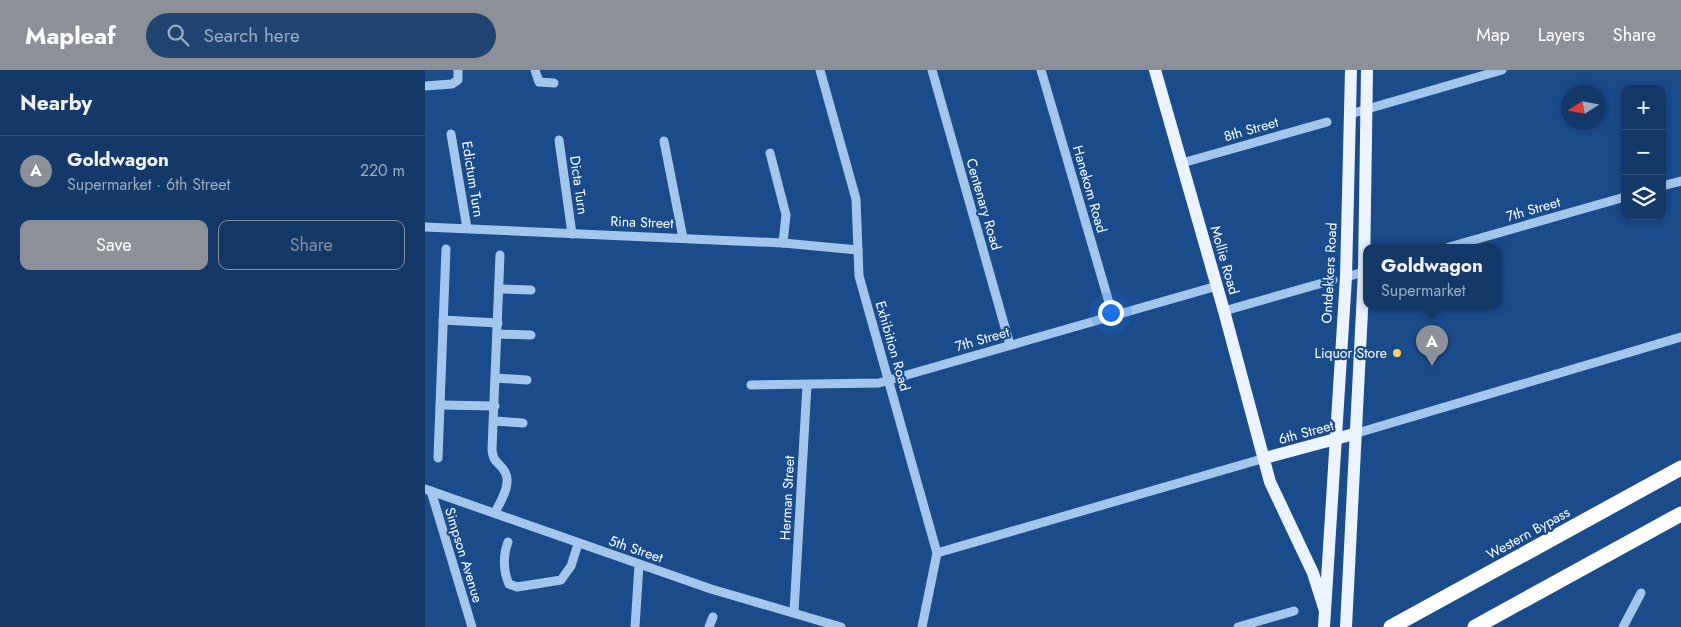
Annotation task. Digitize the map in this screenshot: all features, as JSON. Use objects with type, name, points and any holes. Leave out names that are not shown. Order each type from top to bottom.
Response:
[{"type":"highway","name":"Western Bypass","points":[[1391,627],[1681,468]]},
{"type":"highway","points":[[1475,627],[1681,514]]},
{"type":"main road","name":"Mollie Road","points":[[1155,70],[1274,495],[1313,573],[1324,618]]},
{"type":"main road","name":"Ontdekkers Road","points":[[1324,618],[1346,277],[1351,70]]},
{"type":"main road","points":[[1366,244],[1367,70]]},
{"type":"main road","points":[[1346,627],[1354,434],[1363,309]]},
{"type":"main road","name":"6th Street","points":[[1265,458],[1354,434]]},
{"type":"street","points":[[425,86],[454,84],[458,80],[458,70]]},
{"type":"street","points":[[535,70],[539,82],[542,84],[554,83]]},
{"type":"street","name":"Exhibition Road","points":[[820,70],[856,199],[859,276],[937,553],[922,627]]},
{"type":"street","name":"Centenary Road","points":[[932,70],[1009,345]]},
{"type":"street","name":"Hanekom Road","points":[[1041,70],[1113,316]]},
{"type":"street","points":[[1349,114],[1502,70]]},
{"type":"street","name":"8th Street","points":[[1182,163],[1327,122]]},
{"type":"street","name":"Edictum Turn","points":[[451,134],[467,228]]},
{"type":"street","name":"Dicta Turn","points":[[559,140],[572,234]]},
{"type":"street","points":[[664,141],[683,238]]},
{"type":"street","points":[[770,153],[786,214],[783,243]]},
{"type":"street","points":[[1666,185],[1681,181]]},
{"type":"street","name":"7th Street","points":[[1460,244],[1621,198]]},
{"type":"street","name":"Rina Street","points":[[425,227],[783,243],[858,250]]},
{"type":"street","points":[[439,458],[445,249]]},
{"type":"street","points":[[495,513],[507,480],[504,470],[495,463],[493,454],[501,255]]},
{"type":"street","points":[[1346,277],[1363,272]]},
{"type":"street","points":[[1224,311],[1333,280]]},
{"type":"street","name":"7th Street","points":[[751,385],[870,384],[889,380],[1217,286]]},
{"type":"street","points":[[499,289],[531,290]]},
{"type":"street","points":[[443,320],[498,323]]},
{"type":"street","points":[[497,334],[531,335]]},
{"type":"street","name":"6th Street","points":[[1354,434],[1681,337]]},
{"type":"street","points":[[496,378],[527,380]]},
{"type":"street","name":"Herman Street","points":[[795,612],[807,385]]},
{"type":"street","points":[[440,405],[495,406]]},
{"type":"street","points":[[494,421],[523,423]]},
{"type":"street","name":"6th Street","points":[[937,553],[1265,458]]},
{"type":"street","name":"5th Street","points":[[428,490],[639,565],[727,594],[795,612],[841,627]]},
{"type":"street","name":"Simpson Avenue","points":[[428,490],[472,627]]},
{"type":"street","points":[[508,542],[504,559],[506,576],[509,584],[517,587],[561,580],[571,566],[579,544]]},
{"type":"street","points":[[635,627],[639,565]]},
{"type":"street","points":[[1623,627],[1641,593]]},
{"type":"street","points":[[1238,627],[1294,611]]},
{"type":"street","points":[[709,627],[713,617]]},
{"type":"place","name":"Liquor Store","points":[[1397,353]]},
{"type":"place","name":"Goldwagon","points":[[1432,366]]}]
